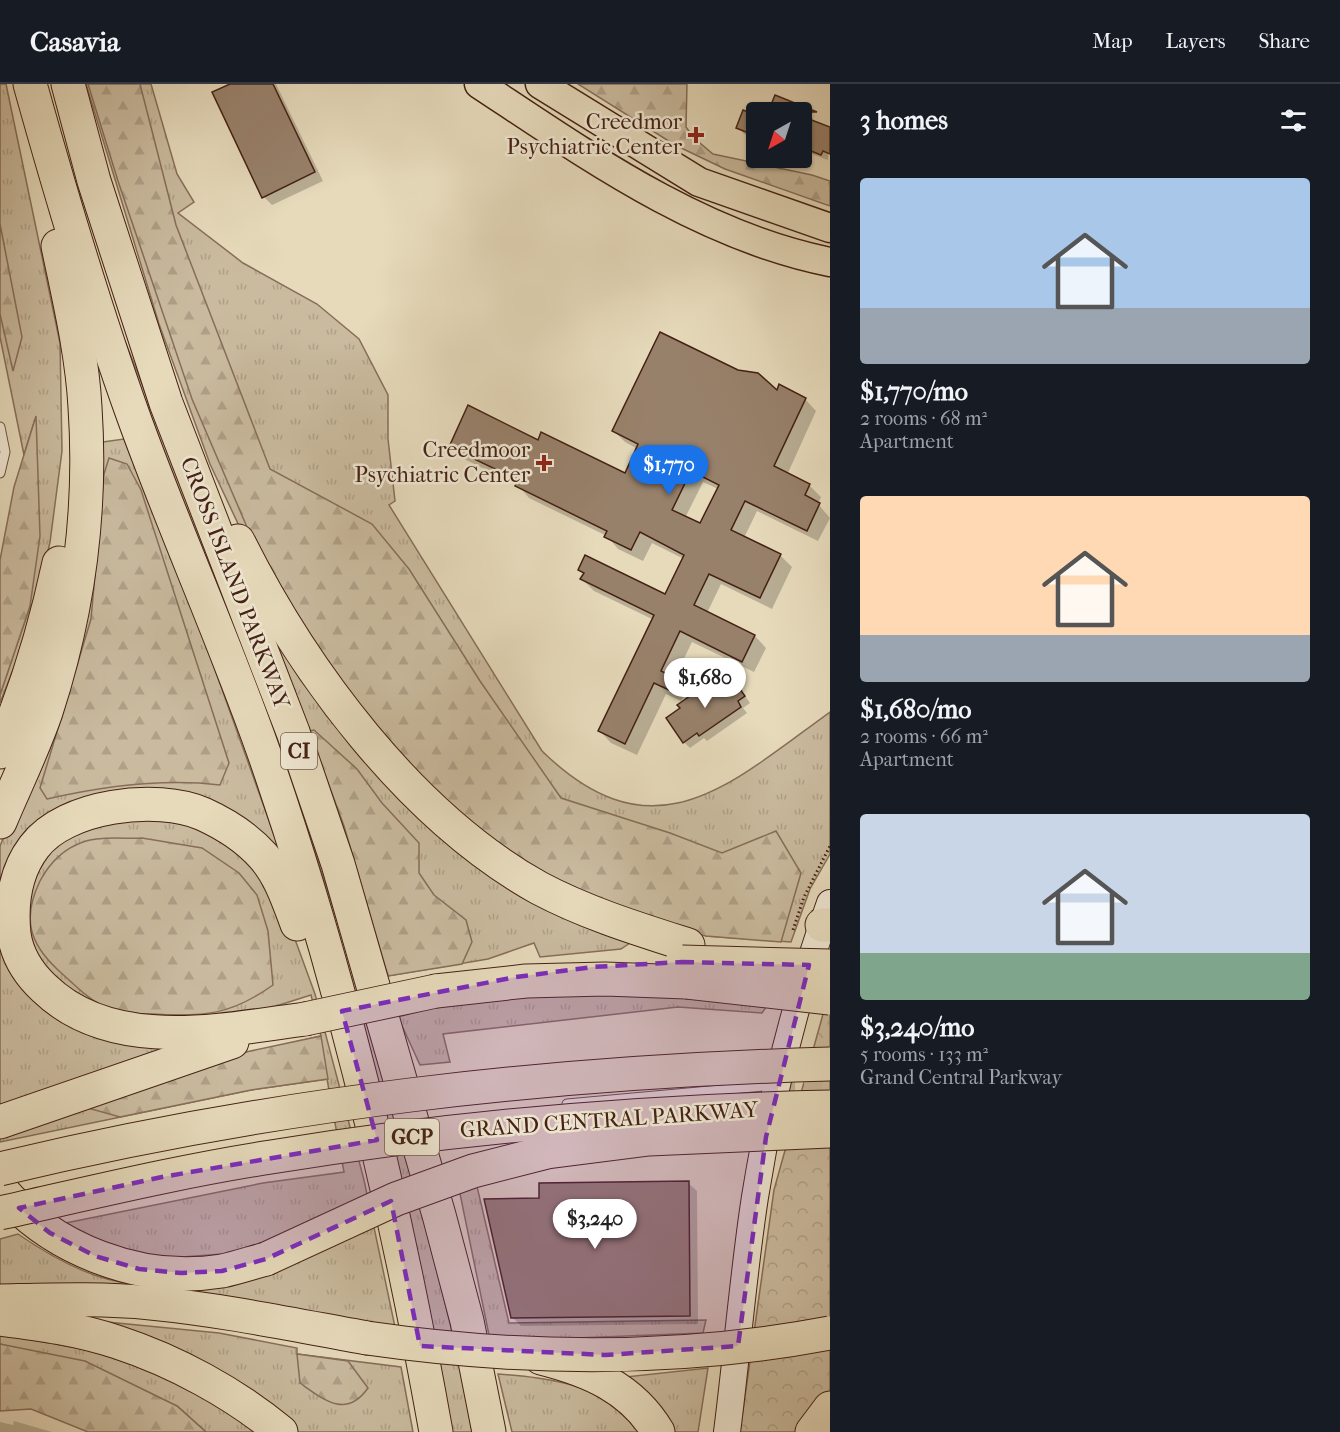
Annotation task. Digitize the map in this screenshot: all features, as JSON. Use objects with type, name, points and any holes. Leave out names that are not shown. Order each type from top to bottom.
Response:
[{"type":"highway","points":[[0,822],[45,713],[68,632],[82,562],[87,480],[85,407],[76,334],[23,84]]},
{"type":"highway","name":"CROSS ISLAND PARKWAY","points":[[30,84],[63,199],[134,416],[263,751],[302,872],[367,1102],[396,1221],[436,1432]]},
{"type":"highway","name":"CROSS ISLAND PARKWAY","points":[[68,84],[130,296],[166,404],[292,732],[338,864],[417,1135],[467,1321],[489,1432]]},
{"type":"highway","points":[[0,752],[20,706],[46,623],[62,550],[70,478],[73,405],[70,333],[53,225]]},
{"type":"highway","points":[[130,296],[176,408],[250,566],[316,674],[365,738],[408,783],[453,825],[493,857],[539,888],[590,911],[686,963],[830,998]]},
{"type":"highway","points":[[197,1042],[99,1022],[59,1003],[32,976],[16,945],[12,908],[18,878],[34,847],[58,826],[93,811],[126,806],[165,806],[202,813],[236,832],[263,856],[281,882],[367,1102]]},
{"type":"highway","points":[[7,1120],[197,1042],[436,991],[593,967],[830,961]]},
{"type":"highway","points":[[686,963],[830,966]]},
{"type":"highway","name":"GRAND CENTRAL PARKWAY","points":[[0,1169],[167,1133],[459,1087],[642,1071],[830,1064]]},
{"type":"highway","name":"GRAND CENTRAL PARKWAY","points":[[0,1213],[162,1177],[370,1142],[646,1114],[830,1107]]},
{"type":"highway","points":[[0,1188],[12,1202],[50,1233],[95,1256],[139,1269],[181,1274],[222,1270],[266,1258],[396,1199],[473,1171],[548,1152],[649,1139],[830,1131]]},
{"type":"highway","points":[[0,1301],[96,1300],[149,1303],[222,1312],[434,1348],[525,1353],[605,1355],[676,1351],[746,1345],[830,1333]]},
{"type":"highway","points":[[0,1319],[60,1327],[126,1345],[173,1365],[233,1397],[281,1432]]},
{"type":"highway","points":[[467,1321],[496,1432]]},
{"type":"highway","points":[[525,1353],[596,1375],[626,1394],[650,1418],[658,1432]]},
{"type":"highway","points":[[812,1432],[830,1408]]},
{"type":"main road","points":[[467,84],[513,106]]},
{"type":"main road","points":[[479,84],[663,201],[757,242],[830,262]]},
{"type":"main road","points":[[540,84],[699,182],[830,228]]},
{"type":"main road","points":[[727,1432],[755,1198],[777,1084],[819,921]]},
{"type":"lane","points":[[0,427],[5,452],[0,473]]},
{"type":"lane","points":[[557,1106],[777,1084]]},
{"type":"path","points":[[819,921],[804,897],[830,846]]},
{"type":"highlighted area","points":[[682,962],[809,965],[766,1137],[738,1346],[605,1355],[420,1346],[391,1201],[266,1259],[222,1271],[181,1273],[139,1269],[95,1256],[50,1233],[19,1208],[162,1177],[377,1140],[342,1011],[516,977],[593,967]]},
{"type":"green space","points":[[0,84],[6,84],[60,343],[62,451],[50,542],[32,621],[0,703],[0,695],[30,606],[35,419],[24,455],[0,337]]},
{"type":"green space","points":[[86,84],[151,84],[177,174],[194,202],[178,213],[243,263],[317,304],[359,339],[388,395],[388,439],[395,501],[389,505],[542,751],[582,784],[620,801],[656,806],[690,800],[724,785],[758,764],[830,712],[830,854],[810,889],[791,942],[706,936],[263,577],[210,464],[159,324]]},
{"type":"green space","points":[[88,84],[140,84],[176,225],[270,469],[372,524],[409,569],[480,681],[561,798],[670,833],[722,853],[776,831],[801,873],[781,942],[706,936],[630,917],[525,870],[438,804],[333,677],[268,576],[192,399],[118,181]]},
{"type":"green space","points":[[578,84],[687,84],[686,127],[694,138],[713,154],[746,161],[746,168],[779,168],[830,181],[830,206],[725,169],[675,145]]},
{"type":"green space","points":[[0,224],[22,337],[13,371],[0,314]]},
{"type":"green space","points":[[125,341],[205,546],[281,753],[351,962],[383,1068],[429,1238],[453,1335],[472,1432],[448,1432],[415,1260],[123,342]]},
{"type":"green space","points":[[36,416],[40,536],[30,606],[0,695],[0,560],[14,487]]},
{"type":"green space","points":[[124,439],[196,617],[290,879],[251,831],[64,811],[0,908],[0,846],[39,753],[96,443]]},
{"type":"green space","points":[[109,458],[127,464],[141,490],[229,763],[220,785],[177,782],[133,784],[47,799],[40,788],[91,619],[104,474]]},
{"type":"green space","points":[[251,579],[630,943],[621,949],[540,957],[534,943],[488,959],[388,976]]},
{"type":"green space","points":[[314,730],[357,769],[382,803],[419,843],[419,873],[434,895],[466,920],[472,942],[462,964],[388,976],[344,826],[309,731]]},
{"type":"green space","points":[[135,814],[199,824],[251,855],[281,901],[315,994],[364,1180],[395,1327],[0,1292],[0,1239],[18,1234],[44,1251],[90,1273],[121,1282],[143,1283],[165,1277],[223,1254],[155,1259],[51,1226],[263,1183],[344,1172],[327,1079],[251,1090],[0,1142],[0,1133],[119,1092],[199,1067],[321,1036],[311,995],[273,1007],[185,1023],[71,1002],[30,959],[18,907],[39,855],[79,827]]},
{"type":"green space","points":[[142,838],[202,848],[239,873],[257,895],[268,931],[273,985],[244,1003],[216,1012],[187,1015],[130,1013],[114,1010],[94,1001],[48,960],[35,940],[30,918],[34,894],[48,869],[63,853],[89,840]]},
{"type":"green space","points":[[0,935],[16,979],[168,1047],[0,1106]]},
{"type":"green space","points":[[572,987],[769,1003],[762,1013],[678,1007],[443,1034],[450,1062],[420,1065],[398,1017],[489,992]]},
{"type":"green space","points":[[830,989],[830,1432],[740,1432],[774,1190]]},
{"type":"green space","points":[[321,1036],[328,1079],[251,1090],[120,1117],[77,1105],[246,1052]]},
{"type":"green space","points":[[475,1178],[509,1323],[706,1320],[703,1333],[550,1339],[489,1335],[458,1184]]},
{"type":"green space","points":[[107,1322],[219,1333],[297,1348],[297,1354],[401,1367],[413,1432],[289,1432]]},
{"type":"green space","points":[[0,1334],[88,1350],[184,1381],[267,1432],[206,1432],[177,1406],[0,1344]]},
{"type":"green space","points":[[0,1344],[85,1361],[177,1406],[206,1432],[88,1432],[31,1409],[0,1411]]},
{"type":"green space","points":[[297,1354],[348,1361],[368,1388],[351,1403],[343,1405],[326,1400],[300,1383]]},
{"type":"green space","points":[[708,1368],[698,1432],[663,1432],[616,1378]]},
{"type":"green space","points":[[498,1374],[557,1381],[577,1386],[612,1403],[627,1416],[639,1432],[512,1432]]},
{"type":"building","points":[[230,84],[273,84],[315,172],[262,198],[212,92]]},
{"type":"building","points":[[775,95],[792,102],[772,102]]},
{"type":"building","points":[[743,110],[746,111],[746,132],[736,128]]},
{"type":"building","points":[[812,120],[830,127],[830,154],[823,151],[821,155],[812,151]]},
{"type":"building","points":[[660,332],[738,370],[758,373],[777,390],[779,384],[806,398],[774,466],[810,484],[805,495],[820,503],[807,531],[745,501],[731,530],[781,554],[760,598],[709,574],[694,605],[755,635],[742,662],[680,631],[661,671],[675,678],[669,690],[654,683],[625,744],[598,731],[654,615],[580,579],[584,573],[578,570],[585,555],[665,594],[684,555],[640,532],[631,550],[604,537],[607,531],[515,486],[518,480],[449,447],[468,405],[538,440],[541,432],[625,473],[638,444],[612,431]],"holes":[[[691,471],[719,485],[700,523],[672,510]]]},
{"type":"building","points":[[720,675],[730,690],[737,685],[745,696],[738,701],[741,707],[699,736],[697,733],[683,743],[666,718],[680,708],[677,705]]},
{"type":"building","points":[[689,1181],[690,1316],[511,1318],[484,1199],[539,1198],[539,1183]]},
{"type":"tunnel","points":[[777,1085],[830,1085]]},
{"type":"place","name":"Creedmor Psychiatric Center","points":[[696,135]]},
{"type":"place","name":"Creedmoor Psychiatric Center","points":[[544,463]]}]
